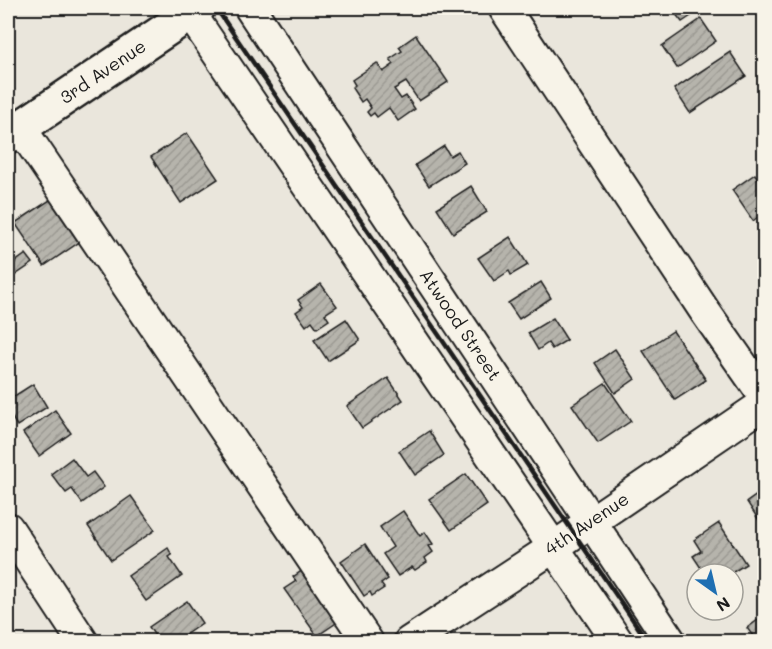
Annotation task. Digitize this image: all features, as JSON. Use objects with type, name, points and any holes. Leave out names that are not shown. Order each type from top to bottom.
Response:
[{"type":"main road","name":"3rd Avenue","points":[[14,132],[194,10]]},
{"type":"street","name":"Atwood Street","points":[[250,8],[671,642]]},
{"type":"street","points":[[504,8],[706,313],[765,396]]},
{"type":"street","points":[[194,10],[618,642]]},
{"type":"street","points":[[14,132],[368,642]]},
{"type":"street","name":"4th Avenue","points":[[409,642],[765,404]]},
{"type":"street","points":[[8,528],[83,642]]},
{"type":"building","points":[[671,8],[703,8],[682,22]]},
{"type":"building","points":[[701,19],[716,41],[677,68],[662,46]]},
{"type":"building","points":[[416,35],[448,82],[419,101],[406,82],[394,89],[401,99],[406,96],[415,109],[398,121],[389,108],[377,117],[374,113],[370,116],[367,112],[371,108],[365,99],[361,102],[352,88],[355,85],[352,80],[377,63],[383,72],[394,64],[390,59],[402,51],[399,47]]},
{"type":"building","points":[[730,52],[746,76],[690,113],[674,89]]},
{"type":"building","points":[[187,133],[218,179],[181,203],[151,157]]},
{"type":"building","points":[[444,146],[450,156],[458,151],[465,163],[429,186],[415,165]]},
{"type":"building","points":[[755,174],[759,180],[764,176],[764,212],[753,221],[732,190]]},
{"type":"building","points":[[471,186],[487,212],[453,233],[437,208]]},
{"type":"building","points":[[56,196],[84,239],[44,266],[15,223]]},
{"type":"building","points":[[510,237],[528,265],[511,275],[509,271],[494,281],[478,258]]},
{"type":"building","points":[[26,254],[33,263],[8,280],[8,267]]},
{"type":"building","points":[[541,282],[551,298],[519,319],[508,303]]},
{"type":"building","points":[[321,284],[337,306],[325,314],[329,320],[317,328],[312,321],[306,326],[296,312],[303,307],[298,300]]},
{"type":"building","points":[[553,318],[567,340],[552,349],[548,343],[538,350],[528,333]]},
{"type":"building","points":[[346,319],[360,340],[328,361],[314,340]]},
{"type":"building","points":[[673,331],[706,380],[675,400],[643,351]]},
{"type":"building","points":[[615,349],[635,379],[615,393],[595,363]]},
{"type":"building","points":[[388,378],[403,400],[362,428],[347,406]]},
{"type":"building","points":[[605,383],[631,421],[598,443],[572,405]]},
{"type":"building","points":[[33,384],[47,407],[17,426],[8,411],[8,400]]},
{"type":"building","points":[[55,410],[71,433],[39,456],[23,433]]},
{"type":"building","points":[[429,431],[444,455],[415,475],[399,451]]},
{"type":"building","points":[[72,458],[86,477],[93,472],[104,487],[82,503],[72,489],[66,493],[51,474]]},
{"type":"building","points":[[466,474],[487,505],[451,530],[429,499]]},
{"type":"building","points":[[764,490],[764,528],[747,502]]},
{"type":"building","points":[[131,496],[155,530],[111,560],[88,526]]},
{"type":"building","points":[[403,511],[420,536],[425,532],[433,544],[429,546],[433,552],[425,558],[427,562],[415,570],[412,567],[398,576],[383,554],[393,547],[380,527]]},
{"type":"building","points":[[719,523],[745,562],[697,562],[693,556],[701,551],[694,540]]},
{"type":"building","points":[[365,544],[388,579],[381,584],[384,588],[372,596],[370,592],[364,596],[341,561]]},
{"type":"building","points":[[168,548],[172,555],[169,557],[182,576],[146,601],[128,576]]},
{"type":"building","points":[[310,565],[342,619],[317,636],[284,589],[296,581],[293,577]]},
{"type":"building","points":[[187,601],[202,623],[175,642],[159,642],[149,627]]},
{"type":"building","points":[[762,617],[764,642],[745,642],[753,636],[747,628]]},
{"type":"railway","points":[[216,8],[648,642]]}]
